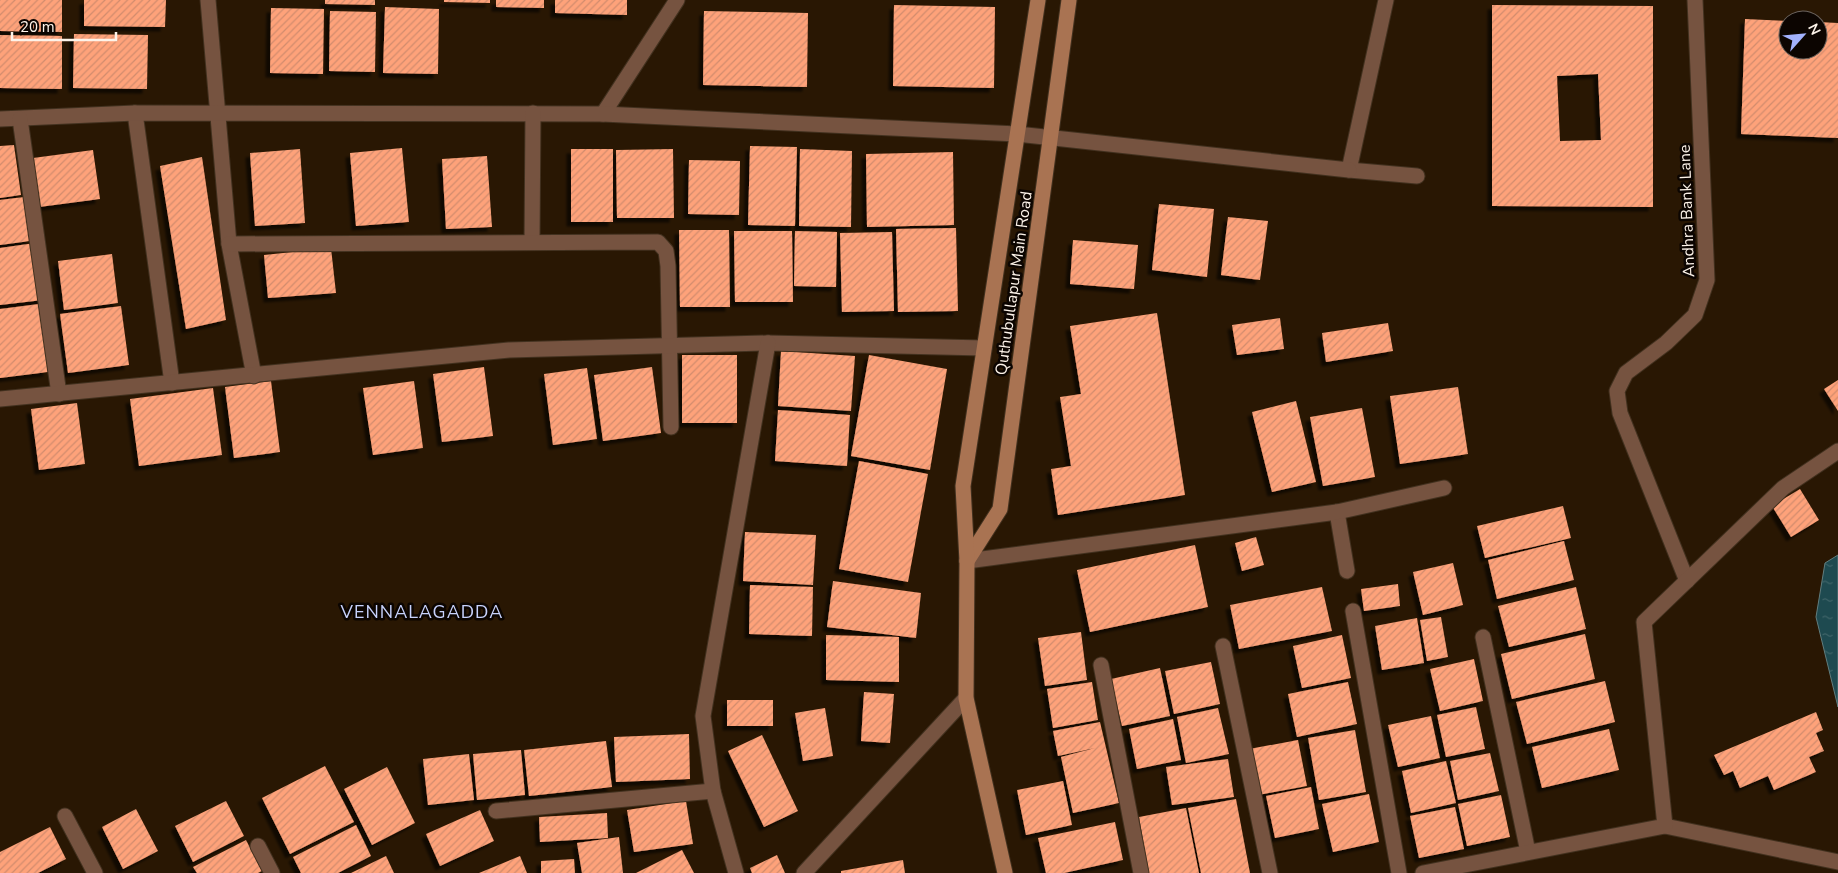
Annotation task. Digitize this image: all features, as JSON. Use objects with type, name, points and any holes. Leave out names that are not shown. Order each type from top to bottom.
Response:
[{"type":"main road","name":"Quthubullapur Main Road","points":[[1005,873],[966,698],[967,561],[963,486],[1038,0]]},
{"type":"main road","name":"Quthubullapur Main Road","points":[[967,561],[1000,509],[1069,0]]},
{"type":"street","points":[[208,0],[216,112],[230,244],[254,376]]},
{"type":"street","points":[[603,114],[677,0]]},
{"type":"street","points":[[1350,170],[1386,0]]},
{"type":"street","name":"Andhra Bank Lane","points":[[1687,581],[1620,413],[1617,391],[1626,373],[1666,344],[1695,315],[1707,280],[1695,0]]},
{"type":"street","points":[[0,119],[135,113],[216,112],[603,114],[1017,134],[1417,176]]},
{"type":"street","points":[[135,113],[172,383]]},
{"type":"street","points":[[532,242],[533,114]]},
{"type":"street","points":[[20,119],[59,394]]},
{"type":"street","points":[[230,244],[658,242],[666,251],[668,266],[671,427]]},
{"type":"street","points":[[0,399],[509,350],[768,343],[984,348]]},
{"type":"street","points":[[736,873],[713,791],[703,716],[768,343]]},
{"type":"street","points":[[1666,826],[1644,622],[1783,488],[1838,451]]},
{"type":"street","points":[[967,561],[1337,512],[1444,488]]},
{"type":"street","points":[[1337,512],[1347,571]]},
{"type":"street","points":[[1353,611],[1400,873]]},
{"type":"street","points":[[1483,637],[1528,852]]},
{"type":"street","points":[[1223,646],[1270,873]]},
{"type":"street","points":[[1101,665],[1141,873]]},
{"type":"street","points":[[804,873],[966,698]]},
{"type":"street","points":[[496,811],[713,791]]},
{"type":"street","points":[[65,816],[95,873]]},
{"type":"street","points":[[1423,873],[1666,826],[1838,862]]},
{"type":"street","points":[[258,846],[272,873]]},
{"type":"water","points":[[1838,555],[1838,707],[1816,617],[1825,563]]},
{"type":"building","points":[[0,0],[62,0],[62,32],[0,31]]},
{"type":"building","points":[[84,0],[166,0],[165,27],[84,26]]},
{"type":"building","points":[[325,0],[375,0],[375,5],[325,4]]},
{"type":"building","points":[[444,0],[490,0],[490,3],[444,2]]},
{"type":"building","points":[[496,0],[544,0],[544,8],[496,7]]},
{"type":"building","points":[[555,0],[627,0],[627,15],[555,13]]},
{"type":"building","points":[[894,5],[995,7],[994,88],[893,86]]},
{"type":"building","points":[[1492,5],[1653,6],[1653,207],[1492,206]],"holes":[[[1598,74],[1601,140],[1560,141],[1557,76]]]},
{"type":"building","points":[[385,7],[439,9],[438,74],[383,73]]},
{"type":"building","points":[[271,8],[324,9],[323,74],[270,73]]},
{"type":"building","points":[[330,11],[376,12],[375,72],[329,71]]},
{"type":"building","points":[[704,11],[808,13],[807,87],[703,85]]},
{"type":"building","points":[[1745,19],[1778,21],[1778,60],[1828,60],[1828,22],[1838,23],[1838,138],[1741,134]]},
{"type":"building","points":[[74,34],[148,35],[147,89],[73,88]]},
{"type":"building","points":[[0,35],[62,36],[62,89],[0,88]]},
{"type":"building","points":[[14,145],[21,195],[0,198],[0,146]]},
{"type":"building","points":[[750,146],[797,147],[795,226],[748,225]]},
{"type":"building","points":[[402,148],[409,222],[356,226],[350,153]]},
{"type":"building","points":[[300,149],[305,223],[255,226],[250,153]]},
{"type":"building","points":[[571,149],[613,149],[613,222],[571,222]]},
{"type":"building","points":[[673,149],[674,218],[617,218],[616,150]]},
{"type":"building","points":[[800,149],[852,151],[851,227],[799,226]]},
{"type":"building","points":[[93,150],[100,199],[39,207],[33,158]]},
{"type":"building","points":[[953,152],[954,225],[867,227],[866,154]]},
{"type":"building","points":[[487,156],[492,227],[446,229],[442,159]]},
{"type":"building","points":[[202,157],[226,320],[186,329],[160,166]]},
{"type":"building","points":[[689,160],[740,161],[739,215],[688,214]]},
{"type":"building","points":[[24,197],[30,241],[0,245],[0,200]]},
{"type":"building","points":[[1159,204],[1214,209],[1207,277],[1152,270]]},
{"type":"building","points":[[1228,217],[1268,221],[1260,280],[1221,275]]},
{"type":"building","points":[[956,228],[958,311],[898,312],[896,229]]},
{"type":"building","points":[[679,230],[729,230],[730,307],[680,307]]},
{"type":"building","points":[[734,231],[792,231],[793,302],[735,302]]},
{"type":"building","points":[[795,231],[837,232],[836,287],[794,286]]},
{"type":"building","points":[[892,232],[894,311],[842,312],[840,233]]},
{"type":"building","points":[[1073,240],[1138,245],[1134,289],[1070,284]]},
{"type":"building","points":[[35,243],[43,300],[0,305],[0,248]]},
{"type":"building","points":[[331,248],[336,293],[268,298],[264,255]]},
{"type":"building","points":[[112,254],[118,303],[64,310],[58,261]]},
{"type":"building","points":[[39,304],[48,372],[0,378],[0,309]]},
{"type":"building","points":[[121,306],[129,365],[68,373],[60,314]]},
{"type":"building","points":[[1157,313],[1185,495],[1058,515],[1051,469],[1071,466],[1060,397],[1081,394],[1070,326]]},
{"type":"building","points":[[1280,318],[1284,349],[1237,355],[1232,325]]},
{"type":"building","points":[[1388,323],[1393,351],[1326,362],[1322,333]]},
{"type":"building","points":[[781,351],[855,356],[851,411],[778,406]]},
{"type":"building","points":[[682,355],[737,355],[737,423],[682,423]]},
{"type":"building","points":[[869,355],[947,369],[930,470],[851,456]]},
{"type":"building","points":[[484,367],[493,436],[442,442],[433,374]]},
{"type":"building","points":[[652,367],[661,433],[603,441],[594,375]]},
{"type":"building","points":[[587,368],[597,439],[553,445],[544,374]]},
{"type":"building","points":[[1838,380],[1838,411],[1824,389]]},
{"type":"building","points":[[271,381],[280,452],[234,458],[225,387]]},
{"type":"building","points":[[414,381],[423,448],[373,455],[363,388]]},
{"type":"building","points":[[1458,387],[1468,454],[1400,464],[1390,396]]},
{"type":"building","points":[[213,388],[222,455],[139,466],[130,399]]},
{"type":"building","points":[[1296,401],[1316,482],[1272,492],[1252,412]]},
{"type":"building","points":[[77,403],[85,464],[39,470],[31,409]]},
{"type":"building","points":[[1362,408],[1375,477],[1323,486],[1310,417]]},
{"type":"building","points":[[778,410],[850,415],[847,466],[775,461]]},
{"type":"building","points":[[859,461],[928,474],[908,582],[839,569]]},
{"type":"building","points":[[1800,489],[1819,520],[1791,537],[1772,506]]},
{"type":"building","points":[[1563,506],[1571,538],[1485,558],[1477,526]]},
{"type":"building","points":[[745,532],[816,535],[813,585],[743,581]]},
{"type":"building","points":[[1256,537],[1264,565],[1242,571],[1235,543]]},
{"type":"building","points":[[1564,541],[1574,580],[1497,599],[1488,560]]},
{"type":"building","points":[[1195,545],[1208,607],[1090,632],[1077,570]]},
{"type":"building","points":[[1453,563],[1463,605],[1423,615],[1413,572]]},
{"type":"building","points":[[833,581],[921,593],[916,638],[827,627]]},
{"type":"building","points":[[1398,584],[1400,606],[1364,611],[1361,589]]},
{"type":"building","points":[[750,585],[813,587],[812,636],[749,634]]},
{"type":"building","points":[[1322,587],[1332,631],[1239,649],[1230,605]]},
{"type":"building","points":[[1576,587],[1586,629],[1509,647],[1498,606]]},
{"type":"building","points":[[1441,617],[1448,657],[1427,661],[1420,620]]},
{"type":"building","points":[[1417,618],[1424,663],[1382,670],[1375,626]]},
{"type":"building","points":[[1081,632],[1087,680],[1045,686],[1038,638]]},
{"type":"building","points":[[1585,634],[1595,679],[1512,699],[1501,654]]},
{"type":"building","points":[[826,635],[899,637],[899,682],[826,680]]},
{"type":"building","points":[[1342,635],[1351,678],[1302,688],[1293,646]]},
{"type":"building","points":[[1474,659],[1483,701],[1440,711],[1430,669]]},
{"type":"building","points":[[1211,662],[1220,704],[1174,714],[1165,671]]},
{"type":"building","points":[[1160,668],[1170,716],[1122,726],[1111,679]]},
{"type":"building","points":[[1605,681],[1615,722],[1527,744],[1516,702]]},
{"type":"building","points":[[1092,682],[1098,720],[1053,728],[1047,689]]},
{"type":"building","points":[[1348,682],[1357,724],[1297,737],[1288,694]]},
{"type":"building","points":[[864,692],[894,694],[890,743],[861,741]]},
{"type":"building","points":[[727,700],[773,700],[773,726],[727,726]]},
{"type":"building","points":[[1476,707],[1485,749],[1446,757],[1437,715]]},
{"type":"building","points":[[825,708],[833,756],[803,761],[795,713]]},
{"type":"building","points":[[1218,708],[1229,754],[1186,763],[1177,717]]},
{"type":"building","points":[[1816,712],[1823,730],[1816,733],[1824,751],[1809,757],[1816,772],[1774,790],[1768,776],[1740,788],[1733,771],[1724,775],[1714,755]]},
{"type":"building","points":[[1431,716],[1440,758],[1398,767],[1388,725]]},
{"type":"building","points":[[1173,719],[1181,760],[1137,769],[1129,729]]},
{"type":"building","points":[[1100,722],[1119,803],[1073,813],[1061,757],[1095,748],[1058,756],[1053,731]]},
{"type":"building","points":[[1609,729],[1619,770],[1542,788],[1532,747]]},
{"type":"building","points":[[1355,730],[1366,792],[1319,800],[1308,738]]},
{"type":"building","points":[[689,734],[690,779],[616,782],[614,737]]},
{"type":"building","points":[[762,735],[798,811],[764,827],[728,751]]},
{"type":"building","points":[[1298,740],[1307,786],[1258,795],[1249,749]]},
{"type":"building","points":[[606,741],[612,787],[529,796],[524,750]]},
{"type":"building","points":[[521,750],[525,795],[477,800],[473,754]]},
{"type":"building","points":[[1490,753],[1499,791],[1458,800],[1450,761]]},
{"type":"building","points":[[469,754],[474,800],[428,805],[423,759]]},
{"type":"building","points":[[1228,759],[1234,797],[1172,805],[1166,767]]},
{"type":"building","points":[[1446,761],[1456,803],[1411,813],[1402,771]]},
{"type":"building","points":[[325,766],[354,822],[290,854],[262,798]]},
{"type":"building","points":[[387,767],[415,823],[372,845],[344,789]]},
{"type":"building","points":[[1063,781],[1072,825],[1026,835],[1017,790]]},
{"type":"building","points":[[1311,787],[1319,829],[1275,838],[1266,796]]},
{"type":"building","points":[[1369,794],[1379,842],[1333,852],[1322,804]]},
{"type":"building","points":[[1501,795],[1510,837],[1467,846],[1458,804]]},
{"type":"building","points":[[1236,799],[1250,873],[1201,873],[1188,808]]},
{"type":"building","points":[[226,801],[244,836],[193,862],[175,826]]},
{"type":"building","points":[[686,801],[693,844],[634,852],[627,810]]},
{"type":"building","points":[[1455,807],[1464,849],[1419,858],[1410,816]]},
{"type":"building","points":[[1186,808],[1199,873],[1149,873],[1139,817]]},
{"type":"building","points":[[136,809],[158,851],[123,869],[102,827]]},
{"type":"building","points":[[480,810],[494,841],[440,866],[426,834]]},
{"type":"building","points":[[607,813],[608,838],[540,842],[539,817]]},
{"type":"building","points":[[1115,822],[1123,860],[1064,873],[1046,873],[1038,838]]},
{"type":"building","points":[[356,825],[371,856],[338,873],[301,873],[293,857]]},
{"type":"building","points":[[50,827],[66,859],[38,873],[0,873],[0,852]]},
{"type":"building","points":[[619,837],[623,873],[582,873],[577,843]]},
{"type":"building","points":[[246,840],[262,871],[258,873],[197,873],[193,867]]},
{"type":"building","points":[[682,850],[694,873],[636,873]]},
{"type":"building","points":[[777,855],[785,873],[752,873],[750,868]]},
{"type":"building","points":[[386,856],[394,873],[351,873]]},
{"type":"building","points":[[520,856],[527,873],[479,873]]},
{"type":"building","points":[[574,859],[575,873],[541,873],[541,861]]},
{"type":"building","points":[[903,860],[905,873],[841,873],[841,871]]},
{"type":"district","name":"VENNALAGADDA","points":[[422,612]]}]
